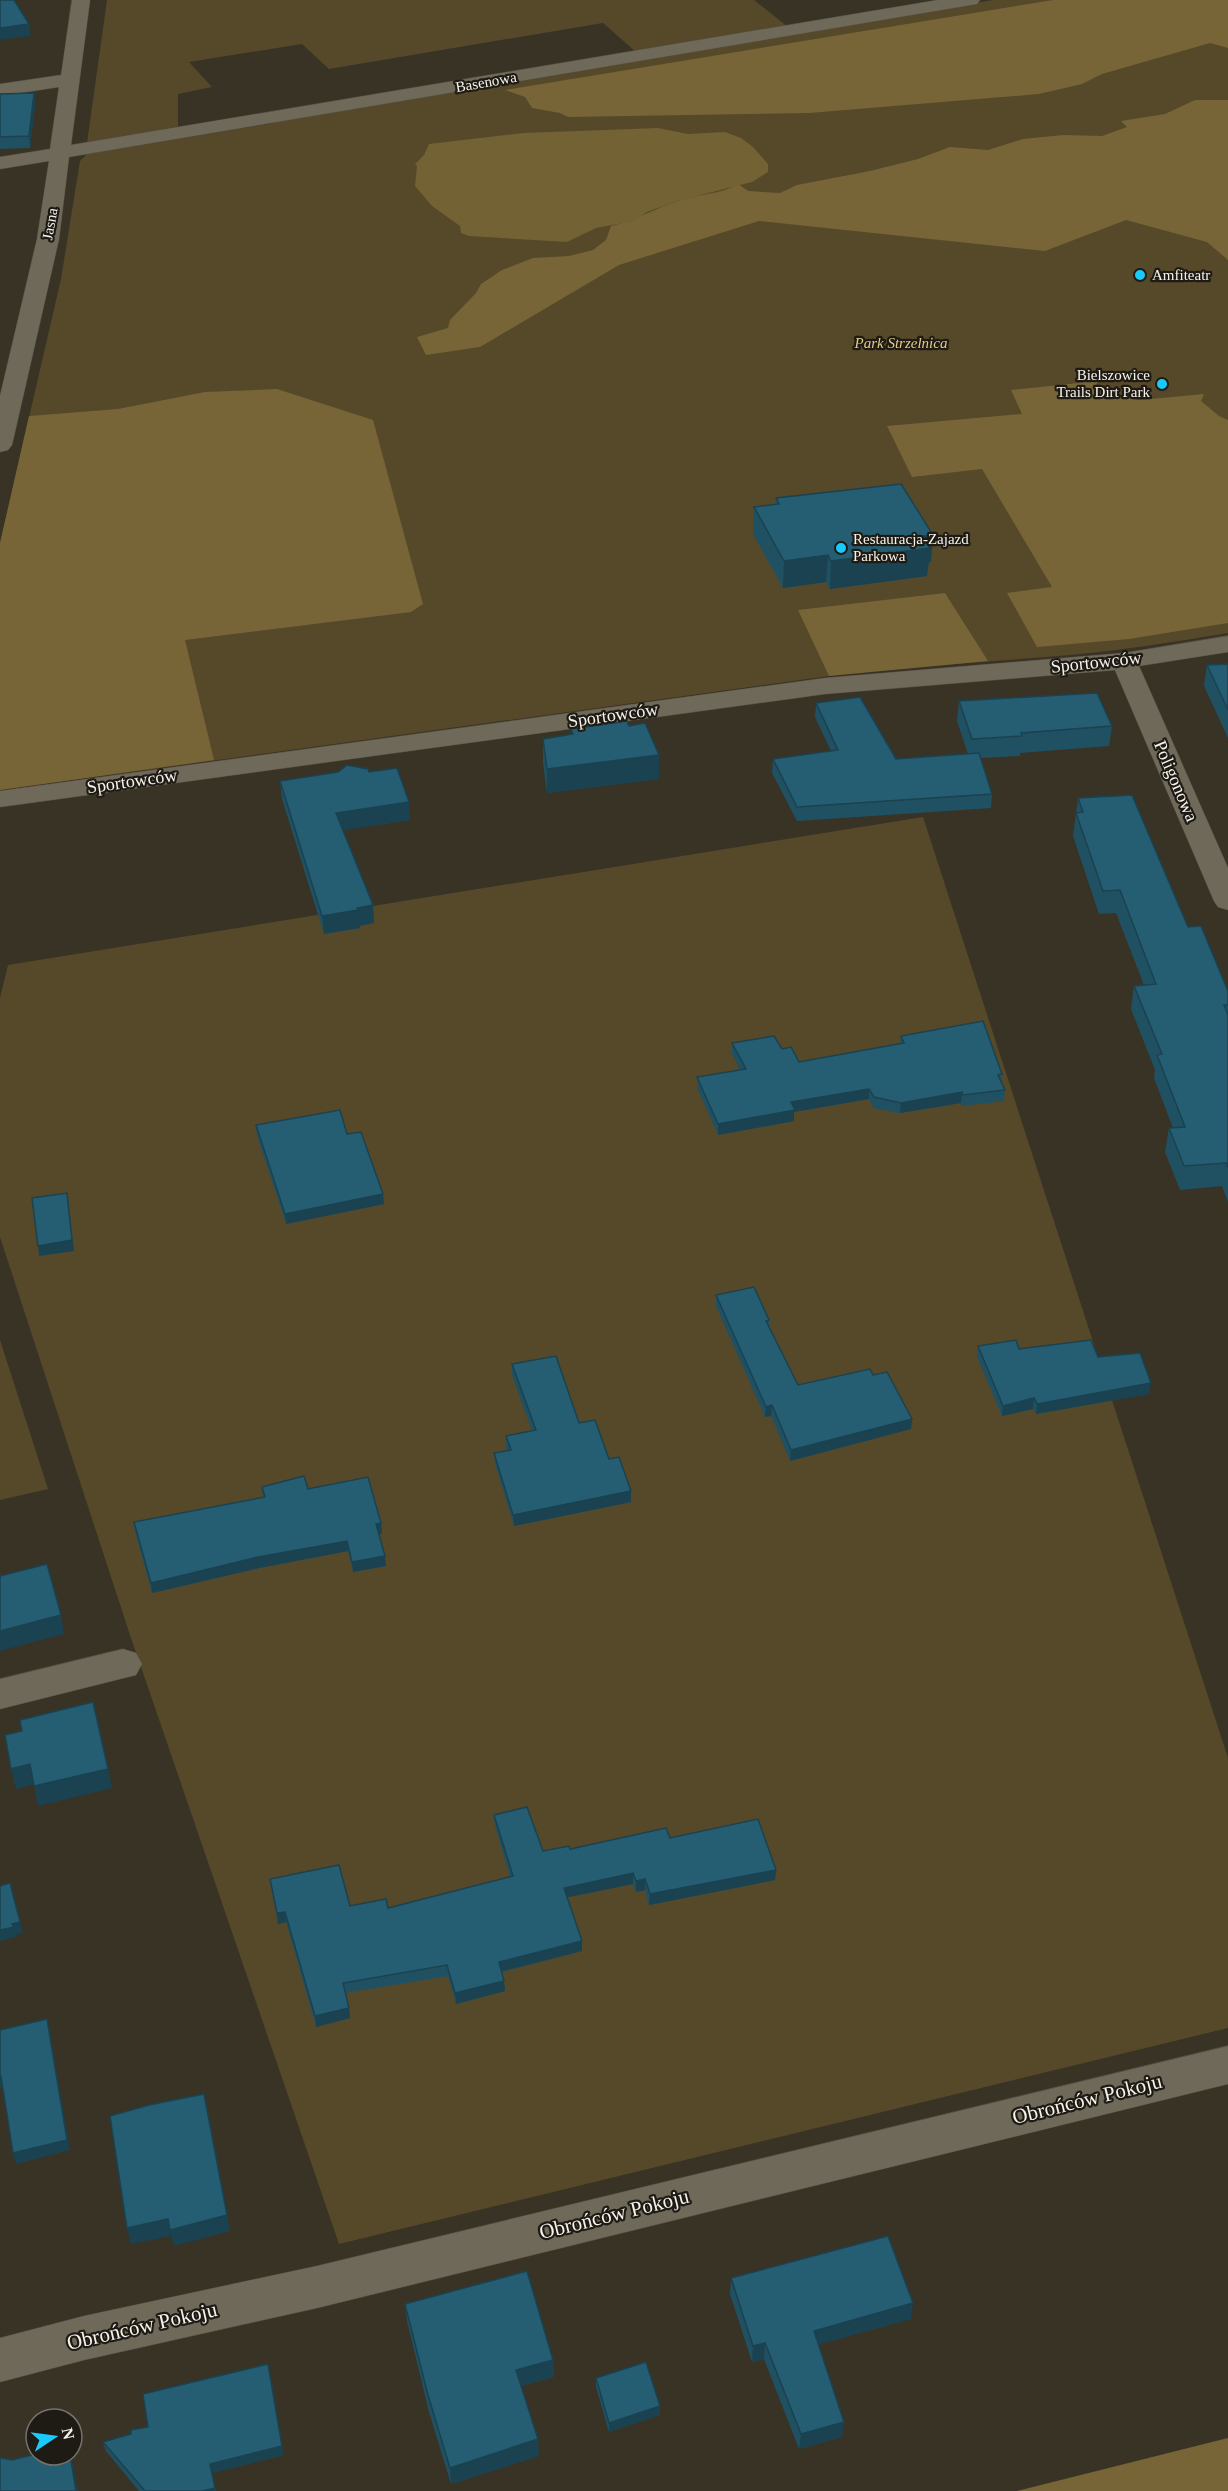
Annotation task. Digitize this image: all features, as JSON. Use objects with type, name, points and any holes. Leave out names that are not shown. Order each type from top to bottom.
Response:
[{"type":"street","name":"Jasna","points":[[0,445],[42,269],[61,153],[81,0]]},
{"type":"street","name":"Basenowa","points":[[0,163],[971,0]]},
{"type":"street","points":[[0,90],[71,79]]},
{"type":"street","name":"Sportowców","points":[[0,799],[825,686],[1124,661],[1228,644]]},
{"type":"street","name":"Poligonowa","points":[[1124,661],[1228,901]]},
{"type":"street","points":[[0,1694],[123,1664]]},
{"type":"street","name":"Obrońców Pokoju","points":[[0,2360],[84,2338],[317,2287],[1228,2065]]},
{"type":"green space","points":[[107,0],[754,0],[788,27],[636,52],[603,23],[329,69],[302,44],[189,62],[212,87],[178,94],[178,131],[87,143]]},
{"type":"green space","name":"Park Strzelnica","points":[[993,0],[1228,0],[1228,633],[1090,653],[829,676],[0,790],[0,543],[61,279],[80,161],[87,154],[274,123],[277,120],[437,92],[445,94],[494,86],[496,82]]},
{"type":"green space","points":[[923,817],[1228,1758],[1228,2028],[339,2244],[129,1632],[0,1237],[0,998],[8,965]]},
{"type":"green space","points":[[0,1340],[48,1489],[0,1500]]},
{"type":"shaded area","points":[[1053,0],[1228,0],[1228,48],[1210,43],[1102,74],[1082,84],[1039,94],[809,113],[568,117],[560,113],[532,108],[525,97],[505,90]]},
{"type":"shaded area","points":[[1195,100],[1228,100],[1228,260],[1207,242],[1126,220],[1045,251],[759,221],[619,265],[480,347],[426,355],[417,337],[448,328],[450,320],[476,293],[481,284],[502,270],[533,258],[569,256],[593,250],[606,240],[611,226],[680,200],[718,192],[738,184],[748,191],[780,193],[797,185],[870,171],[918,159],[950,147],[988,150],[1023,139],[1063,135],[1102,136],[1127,127],[1121,121],[1165,114]]},
{"type":"shaded area","points":[[658,128],[688,134],[725,132],[741,138],[753,147],[768,164],[768,172],[752,182],[677,201],[647,212],[634,221],[596,228],[567,242],[469,236],[461,233],[460,226],[432,206],[415,186],[417,166],[415,164],[424,155],[429,144],[524,133]]},
{"type":"shaded area","points":[[1098,381],[1095,387],[1100,393],[1140,400],[1204,394],[1201,401],[1219,416],[1228,420],[1228,623],[1129,639],[1037,647],[1007,593],[1052,587],[982,469],[912,477],[887,426],[1022,414],[1011,390]]},
{"type":"shaded area","points":[[277,389],[373,420],[423,604],[411,612],[185,640],[214,760],[0,790],[0,543],[29,416],[118,409],[205,392]]},
{"type":"shaded area","points":[[945,593],[988,661],[829,676],[798,610]]},
{"type":"shaded area","points":[[1228,2438],[1228,2491],[1017,2491]]},
{"type":"building","points":[[0,0],[14,0],[29,24],[0,28]]},
{"type":"building","points":[[34,93],[29,136],[0,137],[0,94]]},
{"type":"building","points":[[901,484],[933,535],[922,536],[930,548],[831,561],[828,555],[784,561],[754,507],[779,504],[776,498]]},
{"type":"building","points":[[1228,664],[1228,710],[1207,665]]},
{"type":"building","points":[[1097,693],[1112,726],[972,739],[959,701]]},
{"type":"building","points":[[860,697],[896,759],[979,753],[992,794],[797,807],[773,759],[838,750],[816,703]]},
{"type":"building","points":[[627,721],[629,726],[645,723],[659,755],[547,769],[543,739],[573,734],[571,729]]},
{"type":"building","points":[[347,765],[368,769],[369,772],[397,768],[409,802],[336,813],[373,905],[322,916],[280,781],[338,772]]},
{"type":"building","points":[[1132,795],[1188,927],[1201,926],[1228,991],[1228,1005],[1224,1005],[1228,1015],[1228,1168],[1226,1163],[1184,1166],[1169,1128],[1185,1127],[1157,1055],[1162,1054],[1134,986],[1156,984],[1120,890],[1103,891],[1076,813],[1083,812],[1078,798]]},
{"type":"building","points":[[983,1021],[1002,1074],[998,1075],[1005,1090],[963,1095],[962,1092],[901,1103],[874,1097],[869,1089],[791,1102],[795,1110],[718,1124],[697,1077],[746,1069],[732,1043],[774,1036],[782,1049],[791,1047],[799,1062],[904,1043],[901,1036]]},
{"type":"building","points":[[340,1110],[347,1134],[361,1132],[383,1194],[285,1214],[256,1125]]},
{"type":"building","points":[[67,1193],[72,1240],[38,1246],[32,1198]]},
{"type":"building","points":[[754,1287],[769,1320],[766,1321],[798,1385],[870,1369],[873,1375],[887,1372],[912,1419],[791,1450],[772,1405],[766,1407],[716,1295]]},
{"type":"building","points":[[1016,1340],[1019,1349],[1091,1340],[1098,1357],[1140,1353],[1151,1383],[1037,1404],[1034,1398],[1003,1406],[978,1346]]},
{"type":"building","points":[[556,1356],[579,1423],[595,1420],[609,1459],[619,1457],[631,1491],[513,1515],[494,1453],[511,1450],[506,1436],[536,1430],[512,1364]]},
{"type":"building","points":[[304,1476],[308,1489],[368,1477],[381,1523],[376,1524],[385,1556],[352,1562],[347,1541],[258,1557],[151,1583],[134,1522],[265,1497],[262,1487]]},
{"type":"building","points":[[47,1564],[61,1615],[0,1631],[0,1576]]},
{"type":"building","points":[[93,1702],[108,1769],[34,1786],[30,1764],[11,1769],[5,1735],[22,1731],[20,1720]]},
{"type":"building","points":[[527,1807],[543,1851],[569,1846],[570,1849],[666,1828],[670,1838],[758,1819],[776,1870],[650,1894],[645,1879],[636,1881],[633,1873],[564,1888],[582,1941],[499,1962],[504,1981],[455,1993],[447,1965],[343,1983],[349,2008],[315,2016],[285,1912],[277,1913],[270,1879],[339,1865],[350,1906],[386,1899],[388,1908],[513,1876],[494,1815]]},
{"type":"building","points":[[10,1883],[20,1922],[12,1924],[14,1927],[0,1930],[0,1886]]},
{"type":"building","points":[[47,2019],[67,2140],[13,2153],[0,2077],[0,2030]]},
{"type":"building","points":[[204,2094],[227,2215],[170,2230],[168,2219],[127,2228],[110,2116],[149,2105]]},
{"type":"building","points":[[888,2236],[913,2303],[814,2331],[844,2422],[801,2434],[765,2343],[753,2346],[731,2278]]},
{"type":"building","points":[[527,2271],[553,2360],[516,2370],[538,2439],[450,2468],[428,2395],[405,2304]]},
{"type":"building","points":[[646,2362],[660,2406],[609,2423],[596,2378]]},
{"type":"building","points":[[268,2364],[282,2446],[210,2464],[215,2488],[202,2491],[145,2491],[103,2442],[131,2434],[131,2430],[148,2427],[143,2394]]},
{"type":"building","points":[[24,2457],[24,2467],[72,2467],[76,2491],[0,2491],[0,2458],[12,2460]]},
{"type":"place","name":"Amfiteatr","points":[[1140,275]]},
{"type":"place","name":"Bielszowice Trails Dirt Park","points":[[1162,384]]},
{"type":"place","name":"Restauracja-Zajazd Parkowa","points":[[841,548]]}]
